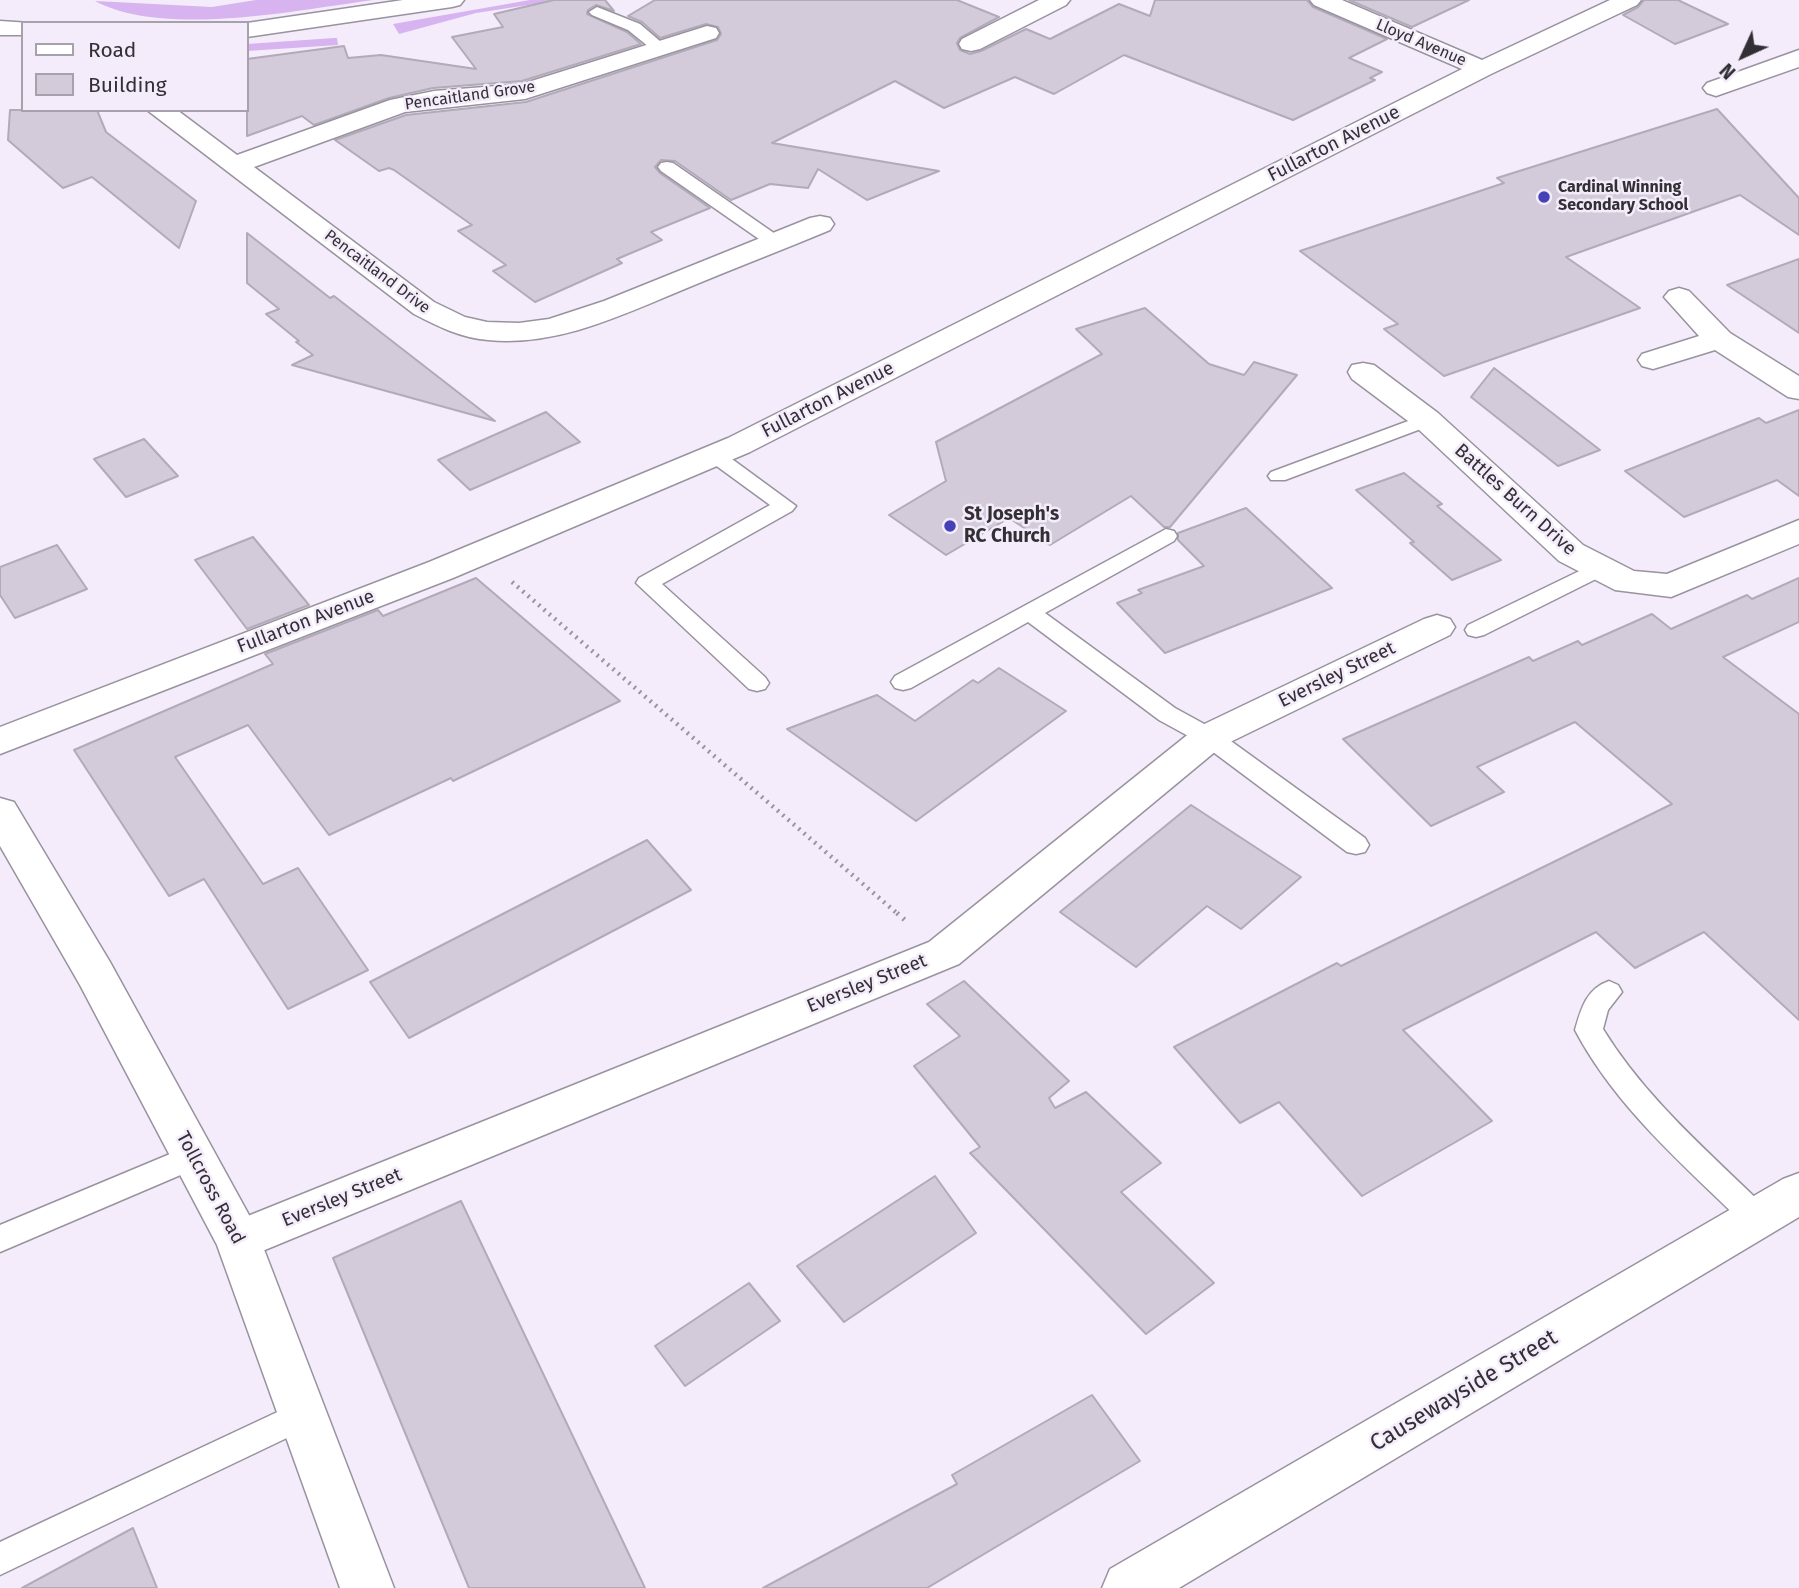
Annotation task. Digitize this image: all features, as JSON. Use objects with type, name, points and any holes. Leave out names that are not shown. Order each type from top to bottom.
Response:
[{"type":"street","points":[[248,30],[452,0]]},
{"type":"street","points":[[971,44],[1058,0]]},
{"type":"street","name":"Lloyd Avenue","points":[[1322,0],[1482,69]]},
{"type":"street","name":"Fullarton Avenue","points":[[0,741],[479,554],[714,455],[1482,69],[1629,0]]},
{"type":"street","points":[[0,28],[21,28]]},
{"type":"street","name":"Pencaitland Grove","points":[[234,165],[399,105],[525,91],[707,33]]},
{"type":"street","points":[[1716,88],[1799,58]]},
{"type":"street","name":"Pencaitland Drive","points":[[163,112],[424,308],[437,317],[474,329],[521,332],[573,324],[820,224]]},
{"type":"street","points":[[1679,297],[1719,339],[1799,390]]},
{"type":"street","points":[[1653,360],[1719,339]]},
{"type":"street","name":"Battles Burn Drive","points":[[1363,372],[1427,420],[1571,553],[1627,582],[1671,586],[1799,531]]},
{"type":"street","name":"Eversley Street","points":[[239,1240],[944,953],[1209,737],[1457,628]]},
{"type":"street","name":"Tollcross Road","points":[[0,812],[95,974],[239,1240],[368,1588]]},
{"type":"street","name":"Causewayside Street","points":[[1129,1588],[1799,1193]]},
{"type":"lane","points":[[597,12],[634,27],[660,48]]},
{"type":"lane","points":[[667,167],[775,242]]},
{"type":"lane","points":[[1278,476],[1427,420]]},
{"type":"lane","points":[[714,455],[785,506],[647,583],[757,683]]},
{"type":"lane","points":[[903,682],[1166,536]]},
{"type":"lane","points":[[1457,628],[1598,569]]},
{"type":"lane","points":[[1028,612],[1167,714],[1209,737],[1356,845]]},
{"type":"lane","points":[[1609,992],[1596,1005],[1589,1030],[1605,1059],[1662,1123],[1758,1218]]},
{"type":"lane","points":[[0,1239],[194,1156]]},
{"type":"lane","points":[[0,1559],[303,1415]]},
{"type":"path","points":[[479,554],[944,953]]},
{"type":"shaded area","points":[[256,0],[373,0],[270,14],[193,20],[157,18],[124,12],[95,1],[212,7]]},
{"type":"shaded area","points":[[530,0],[561,0],[476,13],[399,34],[393,24]]},
{"type":"shaded area","points":[[337,38],[338,45],[248,51],[248,44]]},
{"type":"building","points":[[554,0],[605,0],[614,11],[596,5],[588,10],[587,14],[627,32],[641,44],[522,81],[433,88],[389,98],[314,125],[302,116],[247,136],[248,59],[344,46],[348,58],[381,55],[476,69],[452,37],[503,27],[494,14]]},
{"type":"building","points":[[655,0],[957,0],[999,17],[960,38],[957,43],[960,50],[970,54],[1026,29],[1050,39],[1119,4],[1150,16],[1155,0],[1307,0],[1313,7],[1387,39],[1349,58],[1382,72],[1370,78],[1375,80],[1293,120],[1124,55],[1054,94],[1015,77],[944,108],[895,81],[772,143],[939,171],[867,200],[818,169],[808,188],[770,184],[731,200],[675,161],[661,160],[655,167],[660,173],[710,208],[651,232],[662,240],[617,259],[622,263],[535,302],[493,271],[506,265],[458,231],[472,225],[394,170],[389,168],[379,171],[335,140],[406,115],[526,102],[717,40],[721,34],[718,27],[706,24],[660,38],[642,22],[628,16]]},
{"type":"building","points":[[1349,0],[1469,0],[1412,27]]},
{"type":"building","points":[[1644,0],[1678,0],[1728,24],[1675,44],[1623,15],[1638,7]]},
{"type":"building","points":[[1717,109],[1799,198],[1799,235],[1740,195],[1566,257],[1640,308],[1444,376],[1384,329],[1398,324],[1300,251],[1504,183],[1497,178]]},
{"type":"building","points":[[10,110],[98,112],[106,132],[196,201],[179,248],[92,177],[63,188],[8,140]]},
{"type":"building","points":[[247,233],[330,298],[334,296],[495,421],[292,365],[313,355],[266,314],[279,309],[247,283]]},
{"type":"building","points":[[1799,259],[1799,333],[1727,285]]},
{"type":"building","points":[[1145,308],[1209,364],[1244,375],[1254,362],[1297,375],[1170,527],[1164,527],[1131,496],[1050,545],[1009,518],[946,555],[889,515],[946,481],[936,442],[1102,354],[1076,329]]},
{"type":"building","points":[[1494,368],[1600,450],[1558,466],[1471,397]]},
{"type":"building","points":[[1799,410],[1799,496],[1777,480],[1684,517],[1625,471],[1759,418],[1766,423]]},
{"type":"building","points":[[546,412],[580,442],[470,490],[438,460]]},
{"type":"building","points":[[144,439],[178,476],[126,497],[94,459]]},
{"type":"building","points":[[1404,473],[1442,504],[1437,506],[1501,560],[1452,580],[1356,490]]},
{"type":"building","points":[[1246,508],[1332,588],[1165,653],[1117,603],[1142,593],[1138,590],[1204,566],[1178,540],[1178,533]]},
{"type":"building","points":[[253,537],[309,605],[247,629],[195,560]]},
{"type":"building","points":[[57,545],[87,589],[15,618],[0,595],[0,567]]},
{"type":"building","points":[[476,578],[620,701],[453,781],[451,778],[329,835],[248,725],[175,757],[263,884],[298,868],[368,970],[288,1009],[204,879],[169,896],[74,750],[273,664],[265,654],[378,610],[383,616]]},
{"type":"building","points":[[1799,578],[1799,622],[1723,657],[1799,714],[1799,1020],[1704,932],[1635,968],[1596,932],[1403,1030],[1492,1121],[1362,1196],[1279,1102],[1240,1123],[1174,1047],[1337,963],[1341,966],[1672,804],[1575,722],[1477,767],[1504,792],[1431,826],[1343,739],[1529,657],[1533,661],[1578,641],[1582,645],[1652,614],[1671,629],[1747,595],[1752,599]]},
{"type":"building","points":[[999,668],[1066,711],[916,821],[787,729],[877,695],[915,721],[973,680],[978,683]]},
{"type":"building","points":[[1191,805],[1301,877],[1241,929],[1207,906],[1136,967],[1060,912]]},
{"type":"building","points":[[647,840],[691,890],[409,1038],[370,982]]},
{"type":"building","points":[[964,981],[1069,1081],[1049,1098],[1055,1108],[1086,1092],[1161,1163],[1121,1192],[1214,1283],[1146,1334],[970,1153],[980,1147],[914,1066],[960,1036],[927,1004]]},
{"type":"building","points":[[935,1176],[976,1233],[844,1322],[797,1266]]},
{"type":"building","points":[[461,1201],[645,1588],[469,1588],[333,1258]]},
{"type":"building","points":[[749,1283],[780,1321],[685,1386],[655,1346]]},
{"type":"building","points":[[1092,1395],[1140,1461],[927,1588],[763,1588],[957,1484],[952,1475]]},
{"type":"building","points":[[133,1528],[157,1588],[22,1588]]},
{"type":"place","name":"Cardinal Winning Secondary School","points":[[1544,197]]},
{"type":"place","name":"St Joseph's RC Church","points":[[950,526]]}]
